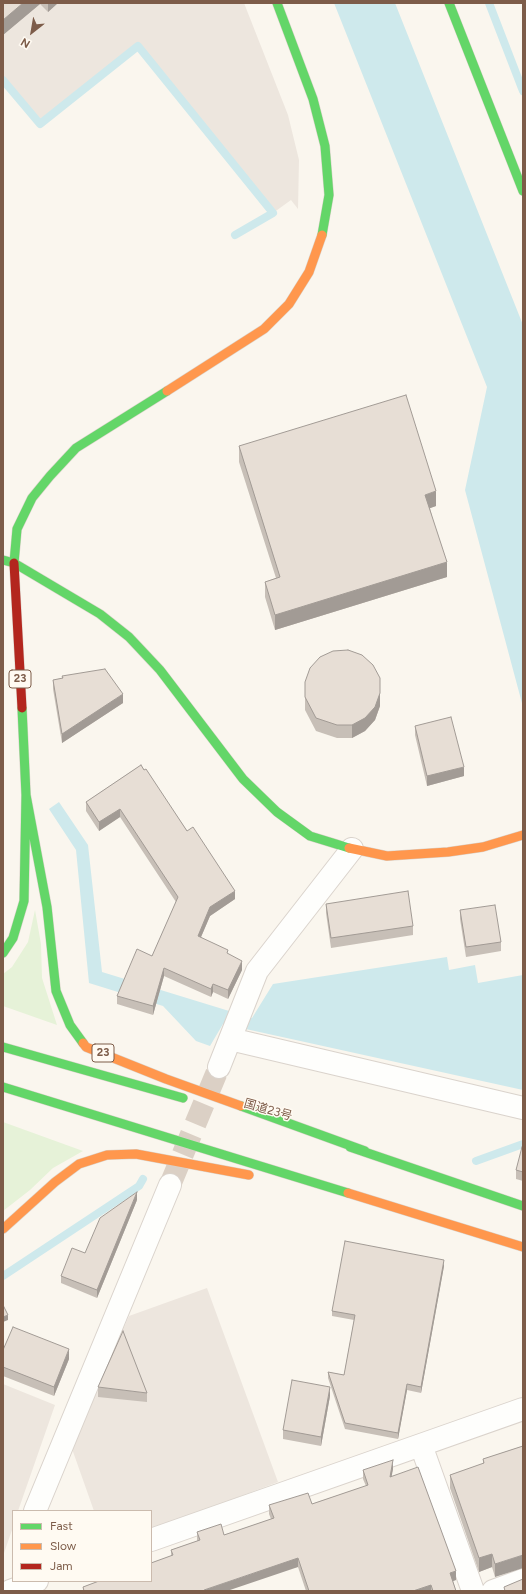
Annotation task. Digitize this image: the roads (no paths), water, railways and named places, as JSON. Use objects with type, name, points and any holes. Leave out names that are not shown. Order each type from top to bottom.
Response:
[{"type":"main road","points":[[14,563],[18,529],[32,498],[76,448],[230,352],[264,329],[289,304],[309,272],[322,235],[329,195],[325,146],[313,99],[277,3]]},
{"type":"main road","points":[[449,3],[523,191]]},
{"type":"main road","points":[[3,560],[14,563],[100,614],[129,637],[160,670],[244,779],[278,812],[310,836],[352,849],[387,856],[448,852],[482,847],[523,835]]},
{"type":"main road","name":"23","points":[[3,953],[13,938],[24,901],[26,795],[14,563]]},
{"type":"main road","name":"23","points":[[26,795],[47,907],[56,991],[70,1025],[86,1047],[365,1151]]},
{"type":"main road","name":"23","points":[[3,1047],[191,1101]]},
{"type":"main road","points":[[3,1087],[523,1247]]},
{"type":"main road","name":"国道23号","points":[[229,1112],[365,1151],[523,1206]]},
{"type":"main road","points":[[3,1229],[55,1182],[79,1164],[108,1155],[136,1154],[354,1195]]},
{"type":"street","points":[[219,1067],[257,970],[352,849]]},
{"type":"street","points":[[231,1036],[523,1108]]},
{"type":"street","points":[[36,1510],[170,1185]]},
{"type":"street","points":[[152,1540],[523,1409]]},
{"type":"street","points":[[421,1445],[473,1591]]},
{"type":"street","points":[[10,1591],[12,1580]]},
{"type":"street","points":[[493,1591],[523,1580]]},
{"type":"street","points":[[10,1591],[34,1582]]},
{"type":"water","points":[[334,3],[395,3],[523,325],[523,707],[465,490],[487,387]]},
{"type":"water","points":[[59,802],[88,845],[102,972],[252,1018],[273,984],[447,957],[449,970],[475,965],[478,983],[523,975],[523,1090],[223,1024],[210,1046],[196,1041],[163,1006],[89,983],[76,850],[49,809]]},
{"type":"waterway","points":[[489,3],[523,91]]},
{"type":"waterway","points":[[3,80],[40,124],[138,46],[273,213],[235,235]]},
{"type":"waterway","points":[[476,1161],[523,1144]]},
{"type":"waterway","points":[[3,1276],[139,1186],[143,1179]]},
{"type":"tunnel","points":[[170,1185],[219,1067]]}]
